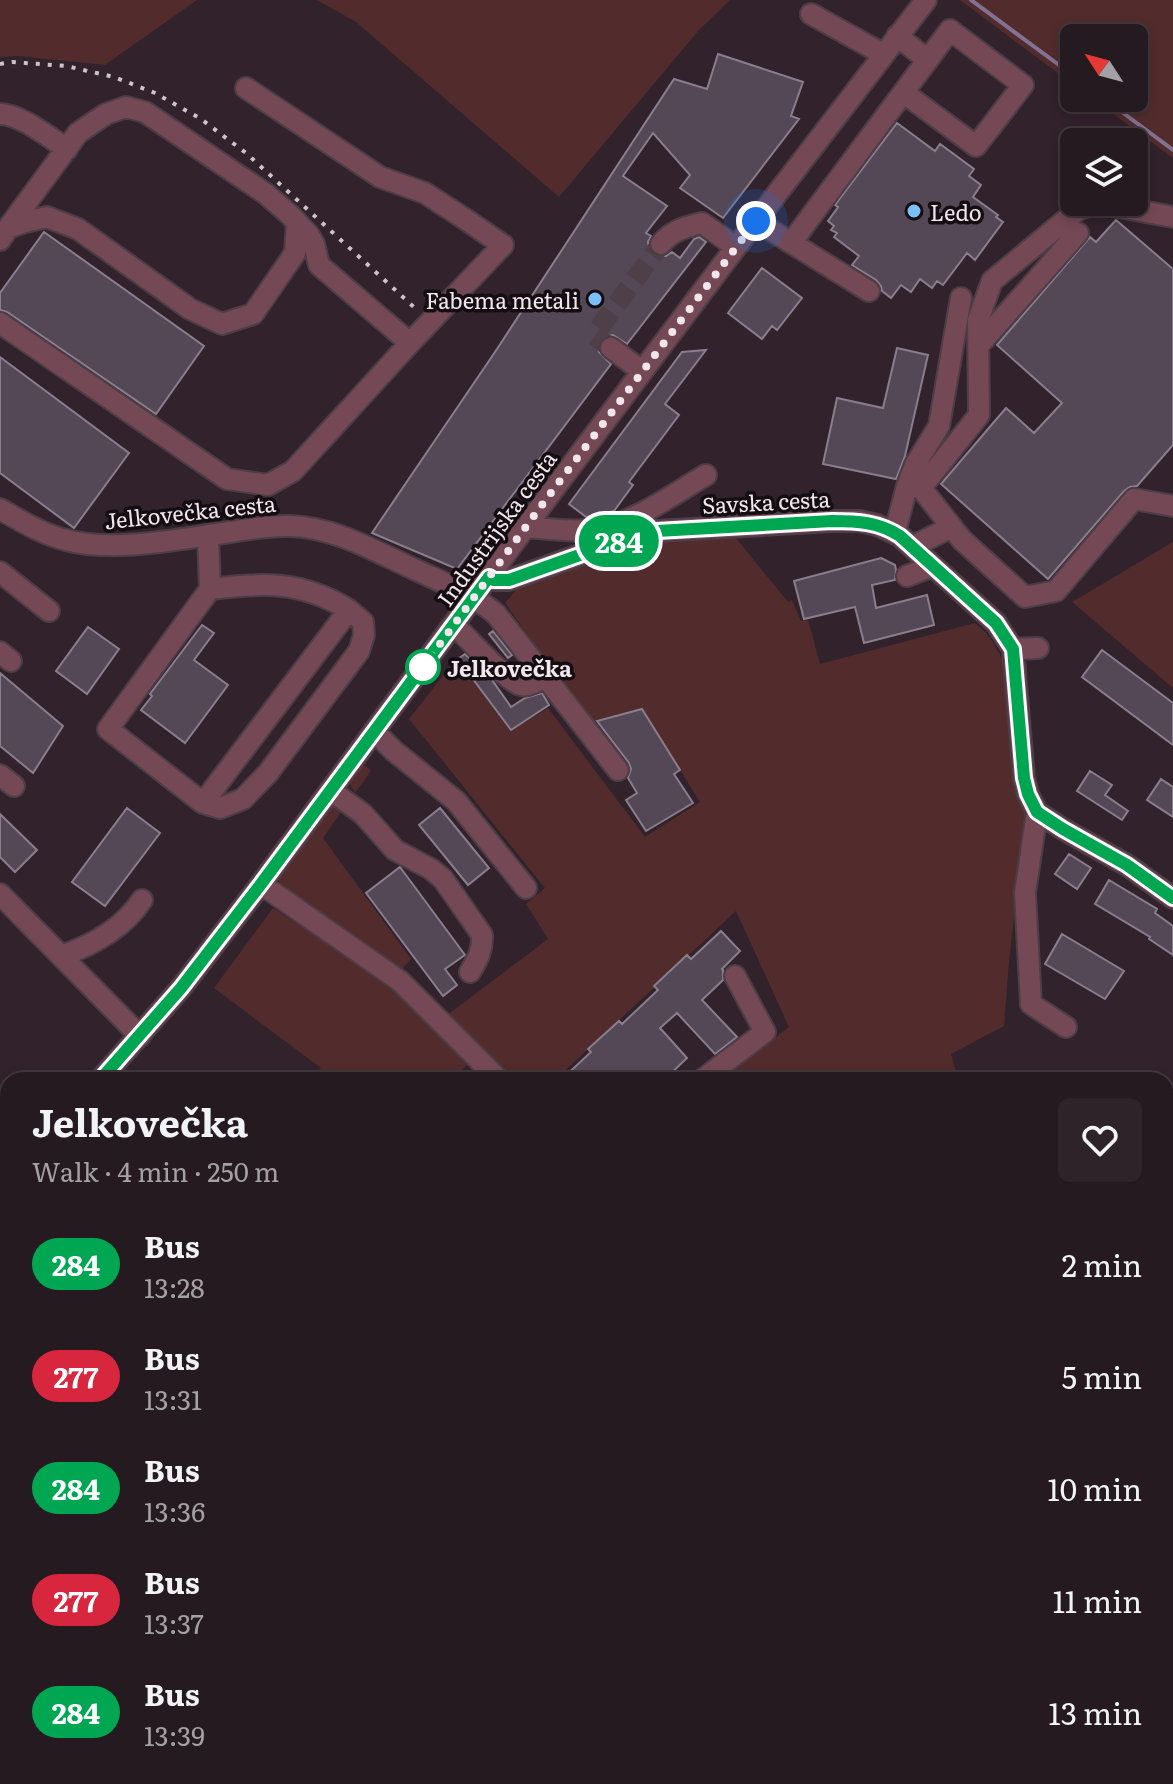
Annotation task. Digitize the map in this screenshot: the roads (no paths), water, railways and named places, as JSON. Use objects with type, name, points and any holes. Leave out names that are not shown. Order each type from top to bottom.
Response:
[{"type":"street","name":"Industrijska cesta","points":[[107,1072],[181,988],[261,884],[642,371],[926,0]]},
{"type":"street","points":[[811,14],[883,54]]},
{"type":"street","points":[[791,243],[950,30],[1023,85],[976,146],[904,93]]},
{"type":"street","points":[[897,36],[928,60]]},
{"type":"street","points":[[0,323],[227,479],[268,485],[293,471],[503,245],[425,193],[380,177],[246,88]]},
{"type":"street","points":[[4,234],[78,133],[106,114],[126,107],[145,112],[266,194],[297,222],[314,244],[319,265],[410,343]]},
{"type":"street","points":[[0,114],[7,114],[31,126],[67,149]]},
{"type":"street","points":[[1173,217],[1097,203],[1079,209],[992,281],[978,320],[979,415],[921,488],[962,540],[1025,597],[1056,591],[1134,499],[1173,506]]},
{"type":"street","points":[[4,234],[25,222],[47,217],[78,229],[190,309],[222,324],[253,314],[295,253],[297,222]]},
{"type":"street","points":[[756,221],[869,291]]},
{"type":"street","points":[[661,244],[681,228],[702,223],[736,247]]},
{"type":"street","points":[[978,346],[1078,233]]},
{"type":"street","points":[[895,532],[915,465],[939,426],[961,298]]},
{"type":"street","points":[[611,348],[642,371]]},
{"type":"street","points":[[526,527],[576,530],[628,521],[706,475]]},
{"type":"street","name":"Jelkovečka cesta","points":[[0,509],[45,533],[103,546],[277,526],[318,529],[367,547],[474,597],[496,614],[618,770]]},
{"type":"street","name":"Savska cesta","points":[[489,577],[509,580],[607,545],[657,531],[832,521],[868,523],[895,532],[913,546],[996,623],[1013,649]]},
{"type":"street","points":[[913,546],[952,527]]},
{"type":"street","points":[[208,535],[210,589],[108,729],[203,803],[220,808],[243,799],[268,773],[359,651],[364,635],[363,622],[349,610],[329,598],[289,586],[259,584],[210,589]]},
{"type":"street","points":[[907,576],[933,566]]},
{"type":"street","points":[[0,572],[49,611]]},
{"type":"street","points":[[203,803],[349,610]]},
{"type":"street","points":[[454,625],[511,680],[524,685],[544,676]]},
{"type":"street","points":[[1038,648],[1013,649],[1024,778],[1037,812],[1127,865],[1173,898]]},
{"type":"street","points":[[374,731],[456,801],[526,888]]},
{"type":"street","points":[[330,790],[363,814],[395,850],[443,879],[482,935],[483,945],[470,972]]},
{"type":"street","points":[[1037,812],[1025,893],[1031,1004],[1066,1027]]},
{"type":"street","points":[[261,884],[400,981],[491,1072]]},
{"type":"street","points":[[0,894],[140,1036]]},
{"type":"street","points":[[61,956],[104,937],[132,915],[142,900]]},
{"type":"street","points":[[712,1072],[765,1032],[735,976]]},
{"type":"waterway","points":[[971,0],[1060,66]]},
{"type":"waterway","points":[[1122,112],[1173,150]]},
{"type":"tunnel","points":[[611,348],[594,335],[661,244]]},
{"type":"railway","points":[[0,64],[66,66],[114,77],[155,93],[201,119],[246,153],[416,309]]},
{"type":"place","name":"Ledo","points":[[914,211]]},
{"type":"place","name":"Fabema metali","points":[[595,299]]},
{"type":"place","name":"Jelkovečka","points":[[423,667]]}]
